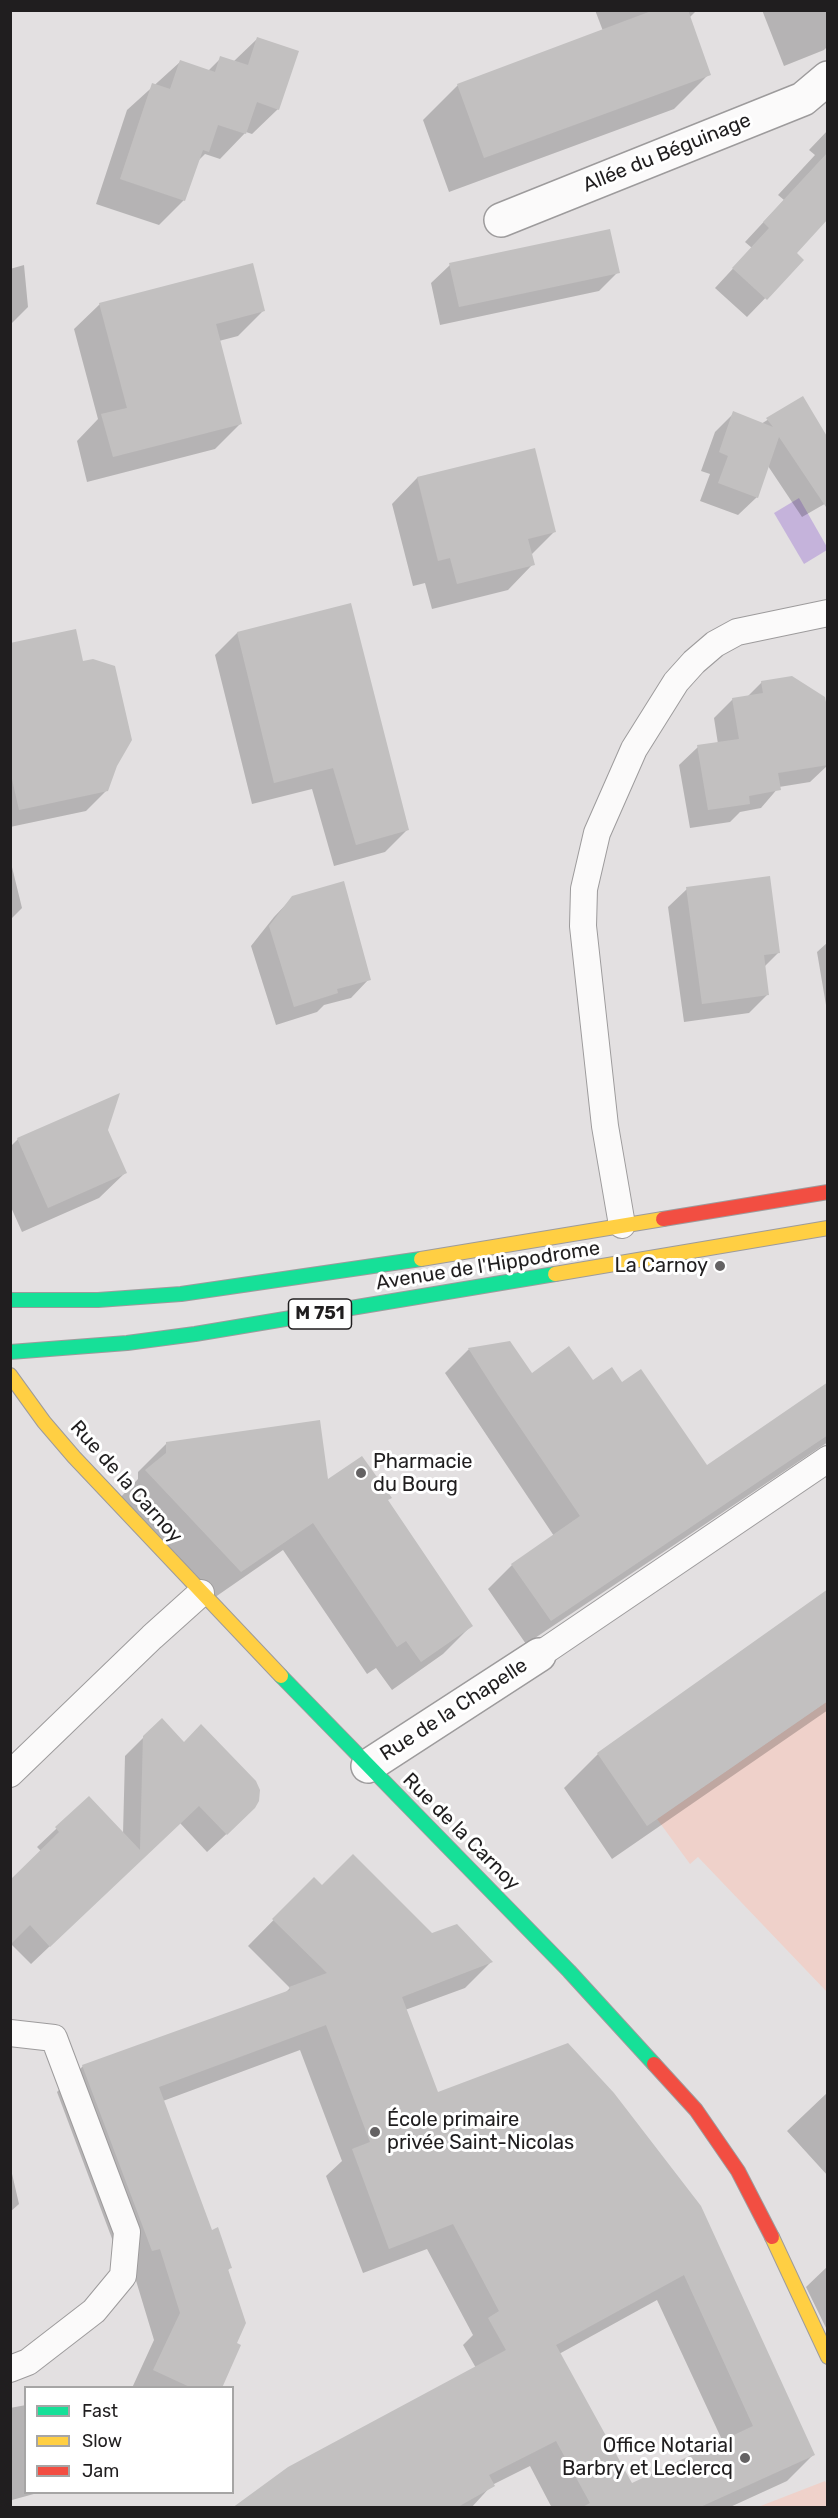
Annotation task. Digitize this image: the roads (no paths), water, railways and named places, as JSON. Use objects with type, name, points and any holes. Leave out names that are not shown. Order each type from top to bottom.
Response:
[{"type":"main road","name":"Avenue de l'Hippodrome","points":[[10,1299],[98,1300],[181,1294],[355,1270],[828,1192]]},
{"type":"main road","name":"Avenue de l'Hippodrome","points":[[10,1352],[117,1344],[183,1336],[828,1228]]},
{"type":"main road","name":"Rue de la Carnoy","points":[[10,1375],[44,1422],[74,1457],[368,1766],[549,1949],[696,2110],[752,2196],[828,2357]]},
{"type":"street","name":"Allée du Béguinage","points":[[501,220],[803,99],[828,78]]},
{"type":"street","name":"Rue de la Chapelle","points":[[368,1766],[540,1655]]},
{"type":"lane","points":[[622,1225],[605,1126],[583,926],[584,889],[597,833],[634,749],[676,682],[694,662],[715,644],[737,632],[828,613]]},
{"type":"lane","points":[[540,1655],[828,1459]]},
{"type":"lane","points":[[10,1774],[143,1645],[201,1593]]},
{"type":"lane","points":[[10,2033],[54,2038],[127,2232],[123,2276],[94,2312],[28,2362],[10,2369]]},
{"type":"place","name":"La Carnoy","points":[[720,1266]]},
{"type":"place","name":"Pharmacie du Bourg","points":[[361,1473]]},
{"type":"place","name":"École primaire privée Saint-Nicolas","points":[[375,2132]]},
{"type":"place","name":"Office Notarial Barbry et Leclercq","points":[[745,2458]]}]
